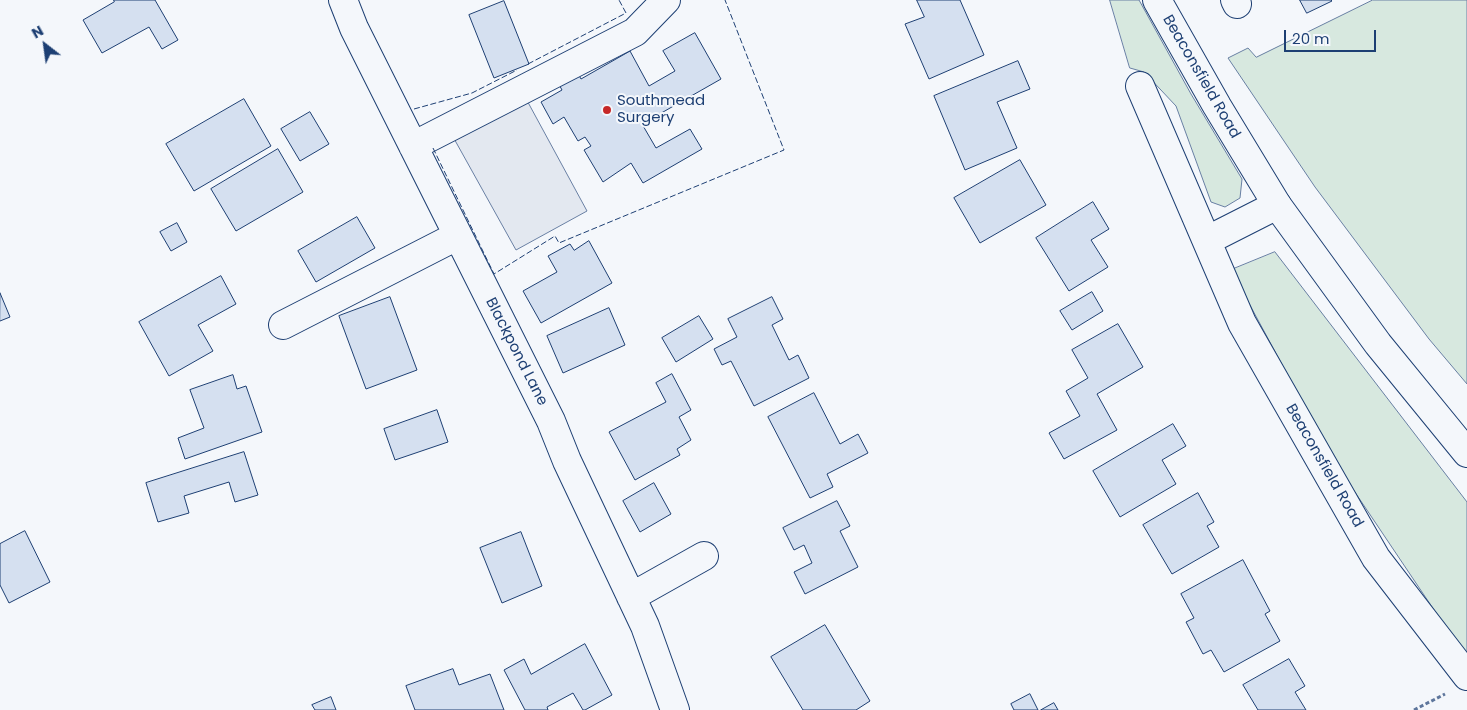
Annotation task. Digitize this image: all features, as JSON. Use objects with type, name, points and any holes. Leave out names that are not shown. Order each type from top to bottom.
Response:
[{"type":"street","name":"Blackpond Lane","points":[[343,0],[354,28],[457,236],[551,420],[567,461],[645,626],[675,710]]},
{"type":"street","points":[[413,146],[635,32],[666,0]]},
{"type":"street","name":"Beaconsfield Road","points":[[1158,0],[1217,106],[1277,205],[1378,344],[1467,453]]},
{"type":"street","name":"Beaconsfield Road","points":[[1140,86],[1208,240],[1242,323],[1376,558],[1458,684]]},
{"type":"street","points":[[1208,240],[1277,205]]},
{"type":"street","points":[[283,325],[457,236]]},
{"type":"street","points":[[631,597],[704,556]]},
{"type":"path","points":[[1414,710],[1458,684]]},
{"type":"shaded area","points":[[1110,0],[1139,0],[1191,94],[1242,179],[1240,198],[1225,207],[1211,202],[1176,106],[1144,72],[1130,68]]},
{"type":"shaded area","points":[[1373,0],[1467,0],[1467,384],[1429,339],[1315,187],[1228,58],[1248,48],[1256,57]]},
{"type":"shaded area","points":[[524,95],[587,211],[516,250],[452,135]]},
{"type":"shaded area","points":[[1275,252],[1467,502],[1467,659],[1334,461],[1231,270]]},
{"type":"building","points":[[114,0],[155,0],[178,40],[162,49],[149,27],[102,53],[83,20],[114,2]]},
{"type":"building","points":[[917,0],[960,0],[984,55],[929,79],[905,24],[924,17]]},
{"type":"building","points":[[1300,0],[1331,0],[1332,1],[1307,13]]},
{"type":"building","points":[[504,1],[529,64],[494,78],[469,15]]},
{"type":"building","name":"Southmead Surgery","points":[[695,33],[721,79],[642,124],[656,148],[690,129],[702,149],[643,183],[631,163],[603,182],[584,150],[591,146],[585,137],[578,141],[564,117],[553,124],[541,102],[562,90],[556,79],[575,68],[581,79],[630,51],[649,86],[675,71],[663,51]]},
{"type":"building","points":[[1018,61],[1030,89],[997,102],[1017,148],[965,170],[934,96]]},
{"type":"building","points":[[244,99],[271,146],[194,191],[166,144]]},
{"type":"building","points":[[310,112],[329,144],[300,161],[281,129]]},
{"type":"building","points":[[278,149],[303,192],[236,231],[211,189]]},
{"type":"building","points":[[1020,160],[1046,205],[980,243],[954,198]]},
{"type":"building","points":[[1093,202],[1109,229],[1091,240],[1108,267],[1069,291],[1036,238]]},
{"type":"building","points":[[357,217],[375,248],[316,282],[298,251]]},
{"type":"building","points":[[177,223],[187,242],[171,251],[160,232]]},
{"type":"building","points":[[589,241],[612,283],[541,323],[523,291],[557,272],[548,256],[570,244],[574,250]]},
{"type":"building","points":[[221,276],[236,304],[198,325],[213,351],[169,376],[139,322]]},
{"type":"building","points":[[1092,292],[1103,311],[1072,330],[1060,311]]},
{"type":"building","points":[[0,293],[10,317],[0,321]]},
{"type":"building","points":[[390,297],[417,370],[366,389],[339,316]]},
{"type":"building","points":[[772,297],[783,319],[772,325],[789,360],[798,355],[809,378],[754,406],[731,361],[722,365],[714,349],[737,337],[728,319]]},
{"type":"building","points":[[609,308],[625,345],[563,373],[547,336]]},
{"type":"building","points":[[699,316],[713,339],[676,362],[662,338]]},
{"type":"building","points":[[1118,324],[1143,367],[1097,394],[1117,430],[1064,459],[1049,433],[1080,416],[1066,391],[1088,378],[1072,350]]},
{"type":"building","points":[[672,374],[691,410],[679,417],[691,440],[677,449],[680,455],[635,480],[609,432],[666,402],[656,383]]},
{"type":"building","points":[[233,375],[237,389],[246,386],[262,432],[185,459],[178,438],[204,428],[190,390]]},
{"type":"building","points":[[814,393],[840,444],[858,434],[868,453],[827,474],[833,487],[810,498],[768,417]]},
{"type":"building","points":[[437,410],[448,442],[395,460],[384,429]]},
{"type":"building","points":[[1173,424],[1186,446],[1162,460],[1176,484],[1120,517],[1093,471]]},
{"type":"building","points":[[244,452],[258,495],[235,502],[229,482],[184,496],[189,513],[158,522],[146,483]]},
{"type":"building","points":[[654,483],[671,514],[640,532],[623,501]]},
{"type":"building","points":[[1198,493],[1214,522],[1207,526],[1219,547],[1172,574],[1143,525]]},
{"type":"building","points":[[837,501],[850,526],[840,531],[858,567],[805,594],[794,572],[812,563],[804,545],[794,550],[783,528]]},
{"type":"building","points":[[25,531],[50,582],[9,603],[0,585],[0,544]]},
{"type":"building","points":[[521,532],[542,586],[502,603],[480,548]]},
{"type":"building","points":[[1243,560],[1270,611],[1265,614],[1280,641],[1224,672],[1211,650],[1203,654],[1186,622],[1194,618],[1181,594]]},
{"type":"building","points":[[825,625],[870,701],[856,710],[803,710],[771,657]]},
{"type":"building","points":[[585,644],[612,695],[585,710],[583,710],[573,693],[547,707],[548,710],[525,710],[504,670],[524,659],[531,674]]},
{"type":"building","points":[[1289,659],[1305,686],[1295,692],[1306,710],[1258,710],[1243,685]]},
{"type":"building","points":[[453,669],[459,685],[490,674],[504,710],[415,710],[406,686]]},
{"type":"building","points":[[1030,694],[1038,710],[1014,710],[1011,704]]},
{"type":"building","points":[[331,697],[336,710],[315,710],[312,705]]},
{"type":"building","points":[[1054,703],[1058,710],[1041,710]]},
{"type":"fence","points":[[528,64],[626,13],[619,0]]},
{"type":"fence","points":[[433,148],[494,274],[555,236],[559,243],[784,150],[725,0]]},
{"type":"fence","points":[[414,109],[472,93],[517,70]]},
{"type":"place","name":"Southmead Surgery","points":[[607,110]]}]
